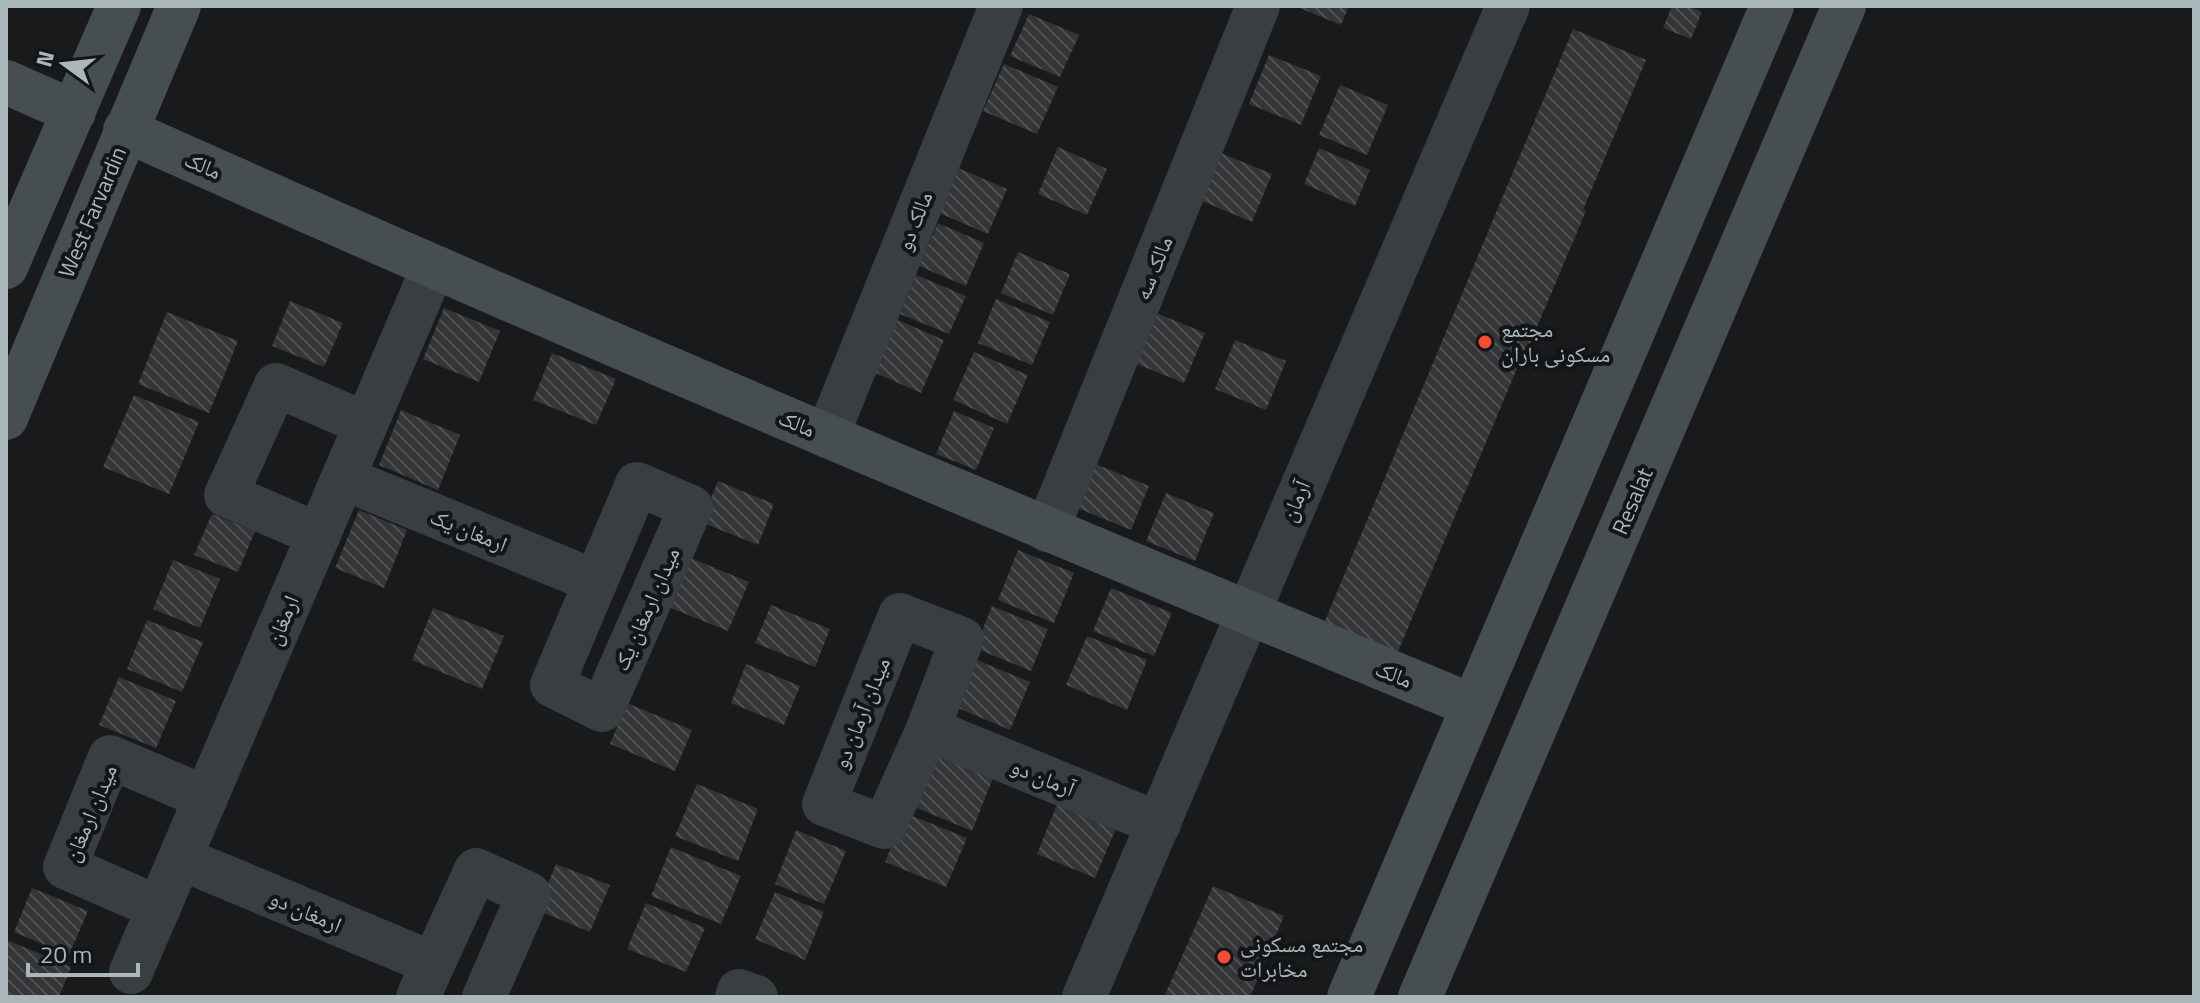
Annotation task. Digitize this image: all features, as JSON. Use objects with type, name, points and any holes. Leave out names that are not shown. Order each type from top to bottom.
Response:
[{"type":"street","points":[[6,267],[119,6]]},
{"type":"street","name":"West Farvardin","points":[[6,418],[179,6]]},
{"type":"street","name":"مالک دو","points":[[827,436],[1001,6]]},
{"type":"street","name":"مالک سه","points":[[1047,530],[1258,6]]},
{"type":"street","name":"آرمان","points":[[1084,997],[1508,6]]},
{"type":"street","points":[[1349,997],[1772,6]]},
{"type":"street","name":"Resalat","points":[[1420,997],[1844,6]]},
{"type":"street","points":[[6,82],[74,112]]},
{"type":"street","name":"مالک","points":[[125,130],[433,268],[1047,530],[1473,706]]},
{"type":"street","name":"ارمغان","points":[[131,972],[433,268]]},
{"type":"street","points":[[319,535],[226,495],[276,385],[366,424]]},
{"type":"street","name":"ارمغان یک","points":[[343,478],[594,581]]},
{"type":"street","name":"میدان ارمغان یک","points":[[637,484],[691,507],[602,710],[552,685],[594,581],[637,484]]},
{"type":"street","name":"آرمان دو","points":[[928,729],[1159,824]]},
{"type":"street","name":"میدان ارمغان","points":[[159,908],[65,867],[110,757],[206,798]]},
{"type":"street","name":"ارمغان دو","points":[[180,858],[425,980]]},
{"type":"street","points":[[425,980],[476,870],[529,894],[484,997]]},
{"type":"street","points":[[737,997],[739,991],[756,997]]},
{"type":"building","points":[[1295,6],[1349,6],[1341,25]]},
{"type":"building","points":[[1672,6],[1689,6],[1702,12],[1691,39],[1663,28]]},
{"type":"building","points":[[1029,14],[1079,35],[1060,77],[1010,56]]},
{"type":"building","name":"مجتمع مسکونی باران","points":[[1573,29],[1646,60],[1583,210],[1586,211],[1397,654],[1324,623]]},
{"type":"building","points":[[1269,55],[1321,76],[1301,125],[1249,104]]},
{"type":"building","points":[[1004,64],[1058,87],[1037,134],[983,111]]},
{"type":"building","points":[[1340,85],[1388,105],[1367,155],[1319,135]]},
{"type":"building","points":[[1058,147],[1107,169],[1087,215],[1038,194]]},
{"type":"building","points":[[1319,148],[1370,170],[1355,206],[1304,184]]},
{"type":"building","points":[[1221,153],[1272,174],[1252,222],[1202,201]]},
{"type":"building","points":[[958,168],[1007,189],[988,234],[939,213]]},
{"type":"building","points":[[938,223],[984,243],[966,286],[919,266]]},
{"type":"building","points":[[1018,252],[1070,274],[1053,315],[1001,293]]},
{"type":"building","points":[[916,275],[966,296],[949,334],[900,314]]},
{"type":"building","points":[[996,299],[1050,322],[1032,365],[978,343]]},
{"type":"building","points":[[290,301],[343,323],[324,367],[272,346]]},
{"type":"building","points":[[444,308],[500,331],[479,382],[423,359]]},
{"type":"building","points":[[167,312],[238,341],[209,413],[138,384]]},
{"type":"building","points":[[1154,312],[1205,333],[1184,383],[1134,363]]},
{"type":"building","points":[[893,318],[944,340],[921,393],[871,371]]},
{"type":"building","points":[[1235,340],[1286,361],[1266,410],[1215,389]]},
{"type":"building","points":[[974,352],[1028,375],[1007,424],[953,400]]},
{"type":"building","points":[[552,353],[616,379],[596,425],[533,400]]},
{"type":"building","points":[[134,395],[199,422],[169,494],[103,467]]},
{"type":"building","points":[[401,410],[460,435],[438,490],[379,465]]},
{"type":"building","points":[[954,411],[994,428],[976,470],[936,454]]},
{"type":"building","points":[[1093,463],[1149,486],[1131,530],[1075,507]]},
{"type":"building","points":[[718,481],[774,504],[758,545],[701,522]]},
{"type":"building","points":[[1166,493],[1214,513],[1195,561],[1146,541]]},
{"type":"building","points":[[359,510],[407,530],[384,588],[335,568]]},
{"type":"building","points":[[212,514],[255,531],[238,572],[194,555]]},
{"type":"building","points":[[1018,550],[1074,573],[1054,623],[998,600]]},
{"type":"building","points":[[686,556],[749,582],[728,631],[666,606]]},
{"type":"building","points":[[173,560],[220,579],[200,628],[153,609]]},
{"type":"building","points":[[1111,588],[1172,613],[1154,656],[1093,631]]},
{"type":"building","points":[[771,605],[830,629],[815,667],[755,643]]},
{"type":"building","points":[[992,606],[1048,629],[1031,671],[975,648]]},
{"type":"building","points":[[433,608],[504,636],[482,689],[412,660]]},
{"type":"building","points":[[147,620],[203,642],[182,692],[127,669]]},
{"type":"building","points":[[1087,636],[1147,660],[1127,710],[1066,685]]},
{"type":"building","points":[[977,660],[1030,682],[1010,730],[958,708]]},
{"type":"building","points":[[746,664],[800,686],[784,725],[731,703]]},
{"type":"building","points":[[119,677],[176,701],[156,748],[99,725]]},
{"type":"building","points":[[627,703],[692,730],[675,771],[610,744]]},
{"type":"building","points":[[934,753],[993,778],[972,831],[912,806]]},
{"type":"building","points":[[697,784],[758,809],[738,861],[675,836]]},
{"type":"building","points":[[1058,802],[1117,826],[1095,878],[1037,854]]},
{"type":"building","points":[[905,813],[967,838],[946,887],[885,862]]},
{"type":"building","points":[[796,830],[846,851],[824,904],[775,884]]},
{"type":"building","points":[[671,847],[741,876],[721,924],[651,896]]},
{"type":"building","points":[[556,864],[610,885],[590,932],[537,910]]},
{"type":"building","name":"مجتمع مسکونی مخابرات","points":[[1213,886],[1284,916],[1250,997],[1164,997]]},
{"type":"building","points":[[32,888],[88,911],[69,955],[14,932]]},
{"type":"building","points":[[775,892],[824,912],[805,960],[755,939]]},
{"type":"building","points":[[646,903],[705,928],[686,972],[627,949]]},
{"type":"building","points":[[7,940],[71,967],[59,997],[6,997]]},
{"type":"place","name":"مجتمع مسکونی باران","points":[[1485,342]]},
{"type":"place","name":"مجتمع مسکونی مخابرات","points":[[1224,957]]}]
